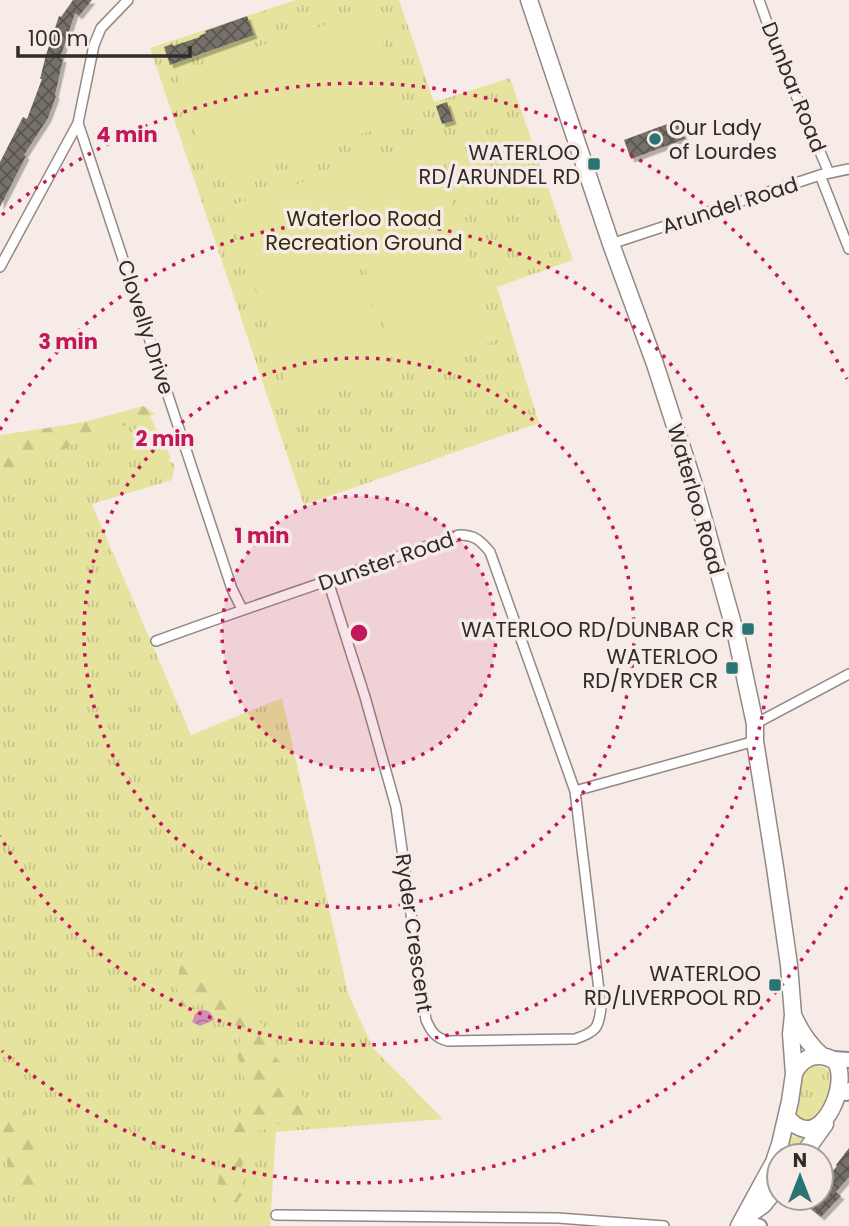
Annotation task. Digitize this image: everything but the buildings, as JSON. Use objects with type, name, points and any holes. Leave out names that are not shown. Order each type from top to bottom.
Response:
[{"type":"highway","name":"Waterloo Road","points":[[529,0],[611,244],[655,364],[695,488],[736,635],[755,733],[789,965],[794,1074]]},
{"type":"highway","name":"Waterloo Road","points":[[793,1015],[811,1046],[835,1058]]},
{"type":"highway","points":[[743,1221],[774,1162],[787,1117],[796,1068],[806,1059],[835,1058],[845,1071],[848,1091],[812,1142]]},
{"type":"highway","points":[[787,1117],[792,1124],[811,1129],[831,1116]]},
{"type":"highway","points":[[743,1221],[765,1202]]},
{"type":"street","points":[[0,267],[78,123],[94,45],[101,27],[128,0]]},
{"type":"street","name":"Dunbar Road","points":[[759,0],[825,174],[849,249]]},
{"type":"street","name":"Clovelly Drive","points":[[78,123],[228,576],[242,609]]},
{"type":"street","name":"Arundel Road","points":[[611,244],[825,174],[849,169]]},
{"type":"street","name":"Dunster Road","points":[[156,641],[242,609],[459,536],[470,535],[481,541],[490,552],[575,792]]},
{"type":"street","name":"Ryder Crescent","points":[[328,581],[396,807],[426,1020],[439,1039],[575,1039],[589,1035],[599,1025],[601,1007],[575,792]]},
{"type":"street","points":[[575,792],[755,733],[849,674]]},
{"type":"street","points":[[276,1214],[558,1218],[664,1226]]},
{"type":"street","points":[[743,1221],[760,1226]]},
{"type":"green space","name":"Waterloo Road Recreation Ground","points":[[296,0],[399,0],[434,102],[510,78],[573,260],[497,287],[539,423],[304,505],[150,48]]},
{"type":"green space","points":[[372,10],[407,119],[212,182],[176,73]]},
{"type":"green space","points":[[432,141],[497,340],[399,372],[334,173]]},
{"type":"green space","points":[[328,174],[393,374],[294,406],[229,206]]},
{"type":"green space","points":[[143,406],[155,414],[74,444],[19,470],[0,470],[0,435],[80,423]]},
{"type":"green space","points":[[147,410],[171,458],[168,460],[175,465],[172,480],[92,504],[191,735],[282,698],[348,993],[373,1048],[443,1119],[276,1132],[270,1226],[0,1226],[0,438]]},
{"type":"green space","points":[[200,964],[252,1009],[269,1036],[272,1053],[286,1069],[293,1090],[308,1100],[314,1117],[290,1119],[249,1135],[240,1176],[244,1191],[233,1209],[216,1208],[219,1167],[251,1085],[245,1080],[237,1054],[240,1041],[238,1027],[202,1004],[183,1007],[176,988],[180,966]]},
{"type":"green space","points":[[815,1066],[830,1070],[836,1083],[814,1117],[809,1121],[801,1120],[797,1118],[796,1107],[799,1079],[804,1070]]},
{"type":"green space","points":[[23,1101],[26,1123],[35,1134],[43,1156],[38,1184],[25,1192],[10,1180],[0,1134],[0,1111],[13,1102]]},
{"type":"green space","points":[[789,1132],[794,1137],[810,1138],[807,1142],[785,1142]]},
{"type":"water","points":[[200,1010],[209,1012],[214,1020],[200,1026],[192,1022]]},
{"type":"place","name":"Our Lady of Lourdes","points":[[655,139]]},
{"type":"place","name":"WATERLOO RD/ARUNDEL RD","points":[[594,164]]},
{"type":"place","name":"WATERLOO RD/DUNBAR CR","points":[[748,629]]},
{"type":"place","name":"WATERLOO RD/RYDER CR","points":[[732,668]]},
{"type":"place","name":"WATERLOO RD/LIVERPOOL RD","points":[[775,985]]}]
